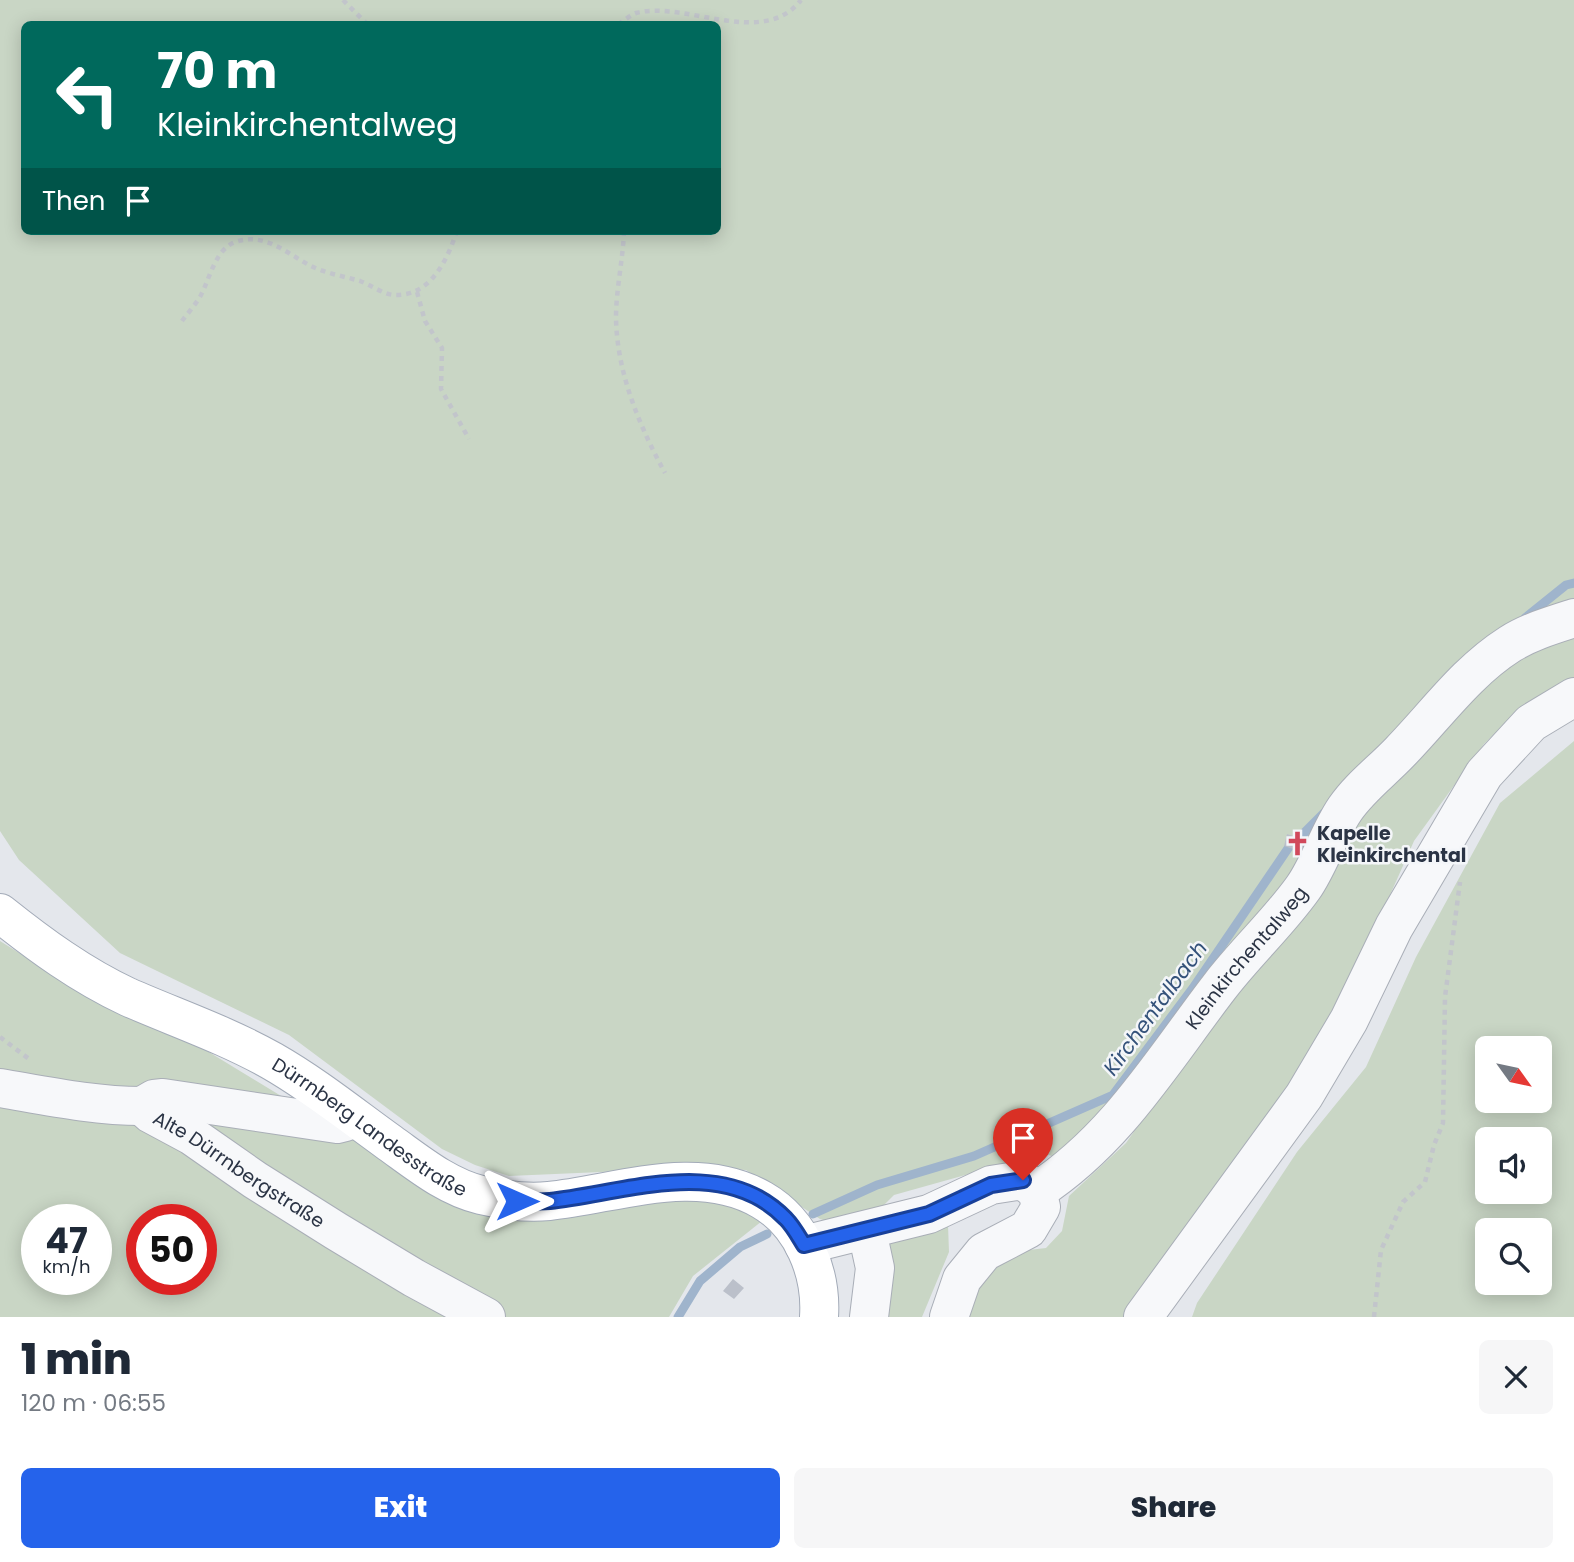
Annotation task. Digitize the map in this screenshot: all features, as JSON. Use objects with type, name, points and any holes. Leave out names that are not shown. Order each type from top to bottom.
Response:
[{"type":"main road","name":"Dürrnberg Landesstraße","points":[[0,913],[44,948],[79,970],[127,996],[243,1045],[352,1115],[434,1175],[479,1194],[517,1201],[548,1201],[638,1185],[705,1182],[761,1199],[787,1219],[804,1245],[815,1272],[820,1301],[819,1317]]},
{"type":"street","name":"Kleinkirchentalweg","points":[[1037,1191],[1081,1158],[1131,1107],[1220,985],[1303,888],[1343,812],[1357,792],[1402,750],[1483,664],[1511,643],[1574,618]]},
{"type":"street","points":[[1143,1317],[1304,1096],[1349,1020],[1394,927],[1484,774],[1531,723],[1574,697]]},
{"type":"street","points":[[0,1088],[117,1106],[142,1106]]},
{"type":"street","name":"Alte Dürrnbergstraße","points":[[352,1115],[345,1122],[337,1124],[163,1098],[149,1101],[142,1106],[347,1238],[486,1317]]},
{"type":"street","points":[[804,1245],[929,1214],[991,1185],[1023,1180],[1037,1191],[1041,1207],[1028,1229],[984,1252],[962,1279],[949,1317]]},
{"type":"street","points":[[867,1231],[875,1268],[869,1317]]},
{"type":"path","points":[[344,0],[365,21]]},
{"type":"path","points":[[623,21],[636,13],[661,10],[717,19],[769,20],[792,10],[802,0]]},
{"type":"path","points":[[182,321],[201,297],[214,262],[232,243],[254,238],[276,245],[311,266],[362,282],[393,296],[417,292],[433,278],[448,257],[456,235]]},
{"type":"path","points":[[624,235],[616,318],[622,369],[642,429],[665,473]]},
{"type":"path","points":[[417,292],[425,321],[442,348],[441,389],[469,439]]},
{"type":"path","points":[[1374,1317],[1381,1250],[1403,1202],[1425,1182],[1434,1145],[1443,1123],[1445,997],[1461,869]]},
{"type":"green space","points":[[0,0],[1574,0],[1574,684],[1529,701],[1484,744],[1414,841],[1330,1030],[1130,1317],[965,1317],[976,1279],[1011,1252],[1046,1248],[1062,1231],[1069,1196],[1126,1143],[1197,1042],[1059,1159],[1044,1153],[894,1195],[865,1224],[834,1223],[820,1219],[746,1170],[693,1168],[509,1176],[475,1165],[442,1149],[289,1035],[120,953],[19,860],[0,831]]},
{"type":"green space","points":[[1574,741],[1574,1317],[1192,1317],[1197,1303],[1297,1152],[1366,1067],[1416,957],[1500,803]]},
{"type":"green space","points":[[0,941],[77,989],[171,1029],[426,1184],[621,1202],[688,1199],[734,1205],[762,1221],[693,1276],[669,1317],[0,1317]]},
{"type":"green space","points":[[948,1225],[949,1252],[922,1317],[877,1317],[881,1239]]},
{"type":"building","name":"Kapelle Kleinkirchental","points":[[1287,834],[1310,842],[1306,853],[1284,846]]},
{"type":"building","points":[[733,1279],[744,1288],[734,1299],[723,1291]]},
{"type":"waterway","name":"Kirchentalbach","points":[[1525,618],[1566,585],[1574,583]]},
{"type":"waterway","name":"Kirchentalbach","points":[[1299,838],[1324,813]]},
{"type":"waterway","name":"Kirchentalbach","points":[[813,1214],[877,1185],[974,1156],[1113,1095],[1193,988],[1289,847]]},
{"type":"waterway","name":"Kirchentalbach","points":[[678,1317],[700,1281],[740,1247],[767,1234]]},
{"type":"place","name":"Kapelle Kleinkirchental","points":[[1297,844]]},
{"type":"route","points":[[517,1201],[548,1201],[638,1185],[705,1182],[761,1199],[787,1219],[804,1245],[850,1236],[929,1214],[991,1185],[1023,1180]]}]
